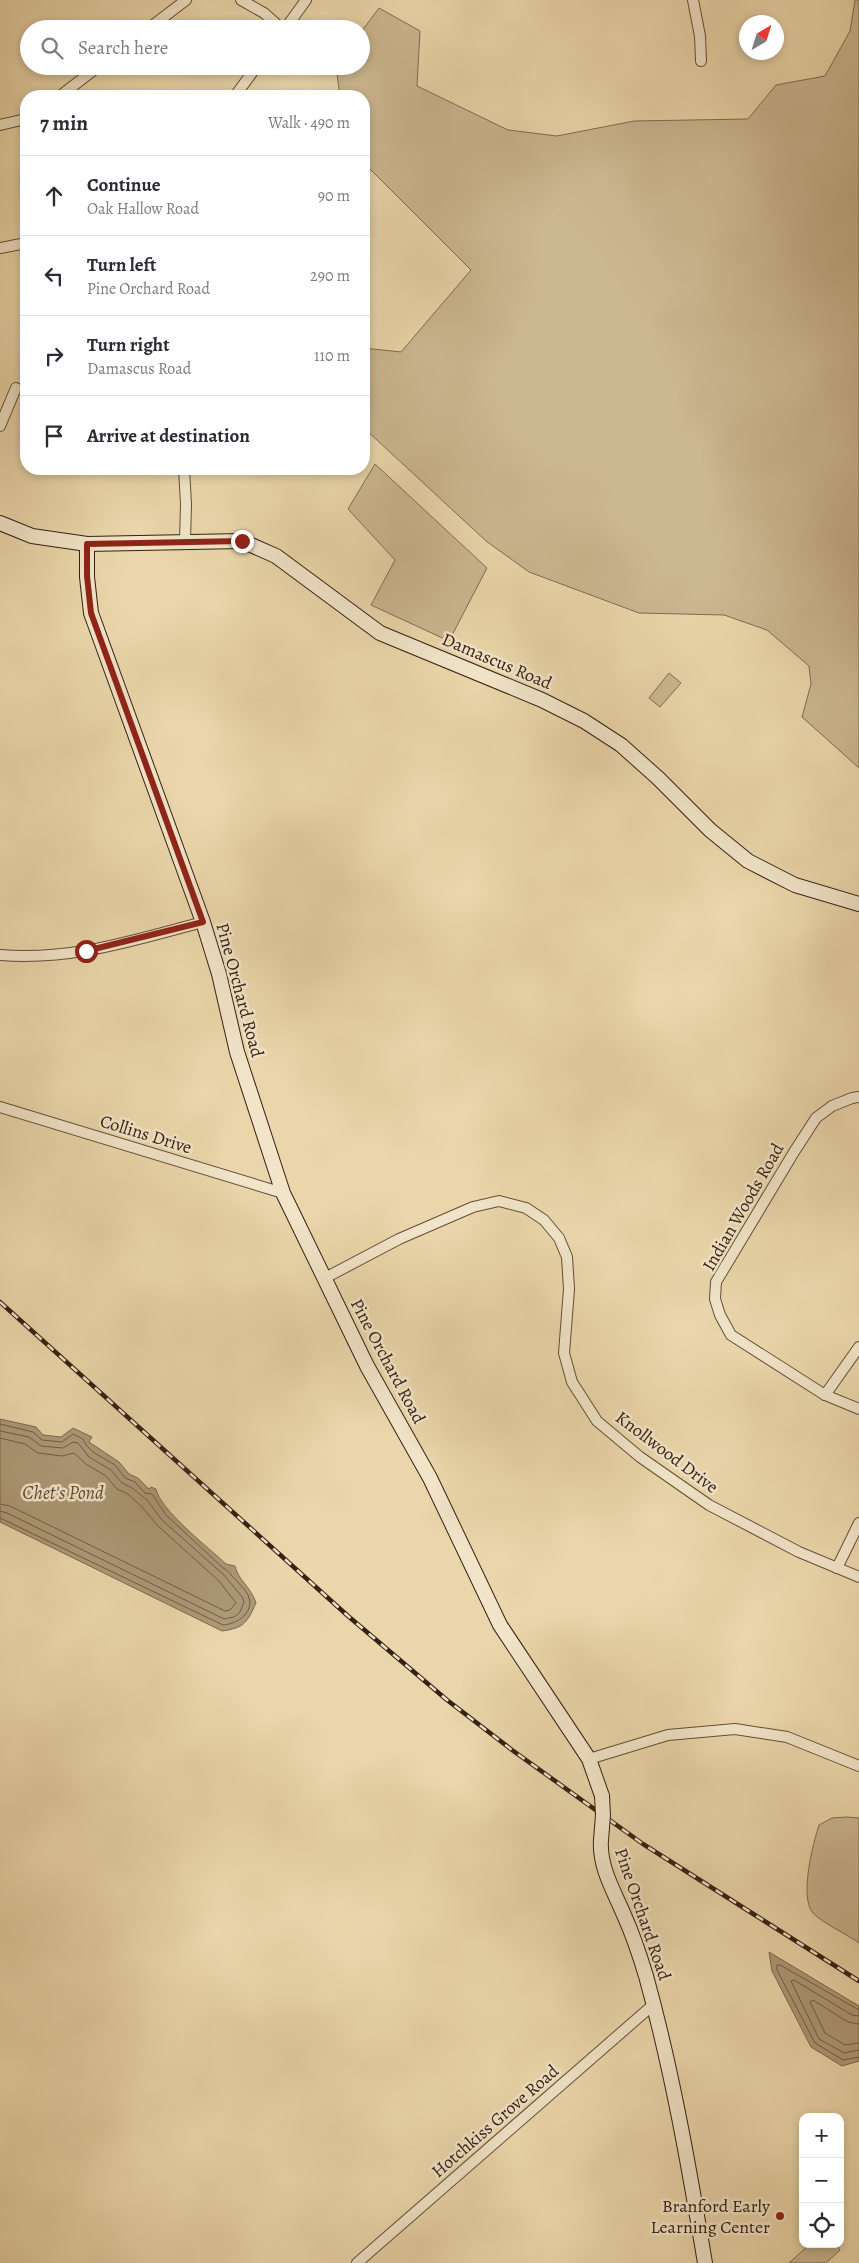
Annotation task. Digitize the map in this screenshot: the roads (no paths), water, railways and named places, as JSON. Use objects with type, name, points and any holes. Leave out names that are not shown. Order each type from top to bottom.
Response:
[{"type":"street","points":[[160,20],[186,0]]},
{"type":"street","points":[[241,0],[273,20]]},
{"type":"street","points":[[291,20],[306,0]]},
{"type":"street","points":[[693,0],[700,36],[701,61]]},
{"type":"street","points":[[68,90],[87,75]]},
{"type":"street","points":[[239,90],[250,75]]},
{"type":"street","points":[[0,125],[20,120]]},
{"type":"street","points":[[0,248],[20,244]]},
{"type":"street","points":[[0,426],[16,388]]},
{"type":"street","points":[[184,475],[185,541]]},
{"type":"street","points":[[0,523],[32,536],[87,544]]},
{"type":"street","name":"Damascus Road","points":[[87,544],[242,541],[276,556],[380,633],[542,700],[584,721],[622,745],[710,830],[748,861],[795,885],[859,904]]},
{"type":"street","name":"Pine Orchard Road","points":[[87,544],[87,576],[91,613],[203,922],[237,1052],[283,1192],[367,1366],[430,1478],[500,1625],[589,1759],[602,1796],[604,1815],[600,1850],[604,1866],[633,1938],[654,2004],[690,2176],[705,2263]]},
{"type":"street","points":[[0,954],[45,957],[86,951],[203,922]]},
{"type":"street","name":"Indian Woods Road","points":[[859,1097],[832,1106],[816,1118],[716,1282],[715,1299],[720,1315],[731,1335],[824,1395],[859,1409]]},
{"type":"street","name":"Collins Drive","points":[[0,1107],[283,1192]]},
{"type":"street","name":"Knollwood Drive","points":[[325,1278],[398,1239],[473,1207],[499,1201],[526,1208],[544,1220],[559,1238],[568,1257],[569,1289],[564,1352],[572,1382],[597,1421],[640,1457],[709,1505],[799,1552],[859,1577]]},
{"type":"street","points":[[824,1395],[859,1346]]},
{"type":"street","points":[[837,1568],[859,1523]]},
{"type":"street","points":[[589,1759],[668,1735],[735,1729],[787,1737],[859,1766]]},
{"type":"street","name":"Hotchkiss Grove Road","points":[[357,2263],[654,2004]]},
{"type":"water","name":"Chet's Pond","points":[[0,1419],[36,1427],[43,1435],[61,1437],[73,1428],[92,1437],[89,1442],[119,1462],[129,1474],[138,1478],[149,1489],[151,1487],[156,1489],[159,1498],[175,1518],[226,1564],[235,1566],[256,1603],[247,1620],[240,1626],[222,1631],[0,1522]]},
{"type":"water","points":[[769,1952],[859,2006],[859,2061],[842,2066],[811,2047],[772,1971]]},
{"type":"railway","points":[[0,1302],[348,1616],[447,1700],[512,1750],[643,1844],[859,1981]]},
{"type":"place","name":"Branford Early Learning Center","points":[[780,2216]]}]
